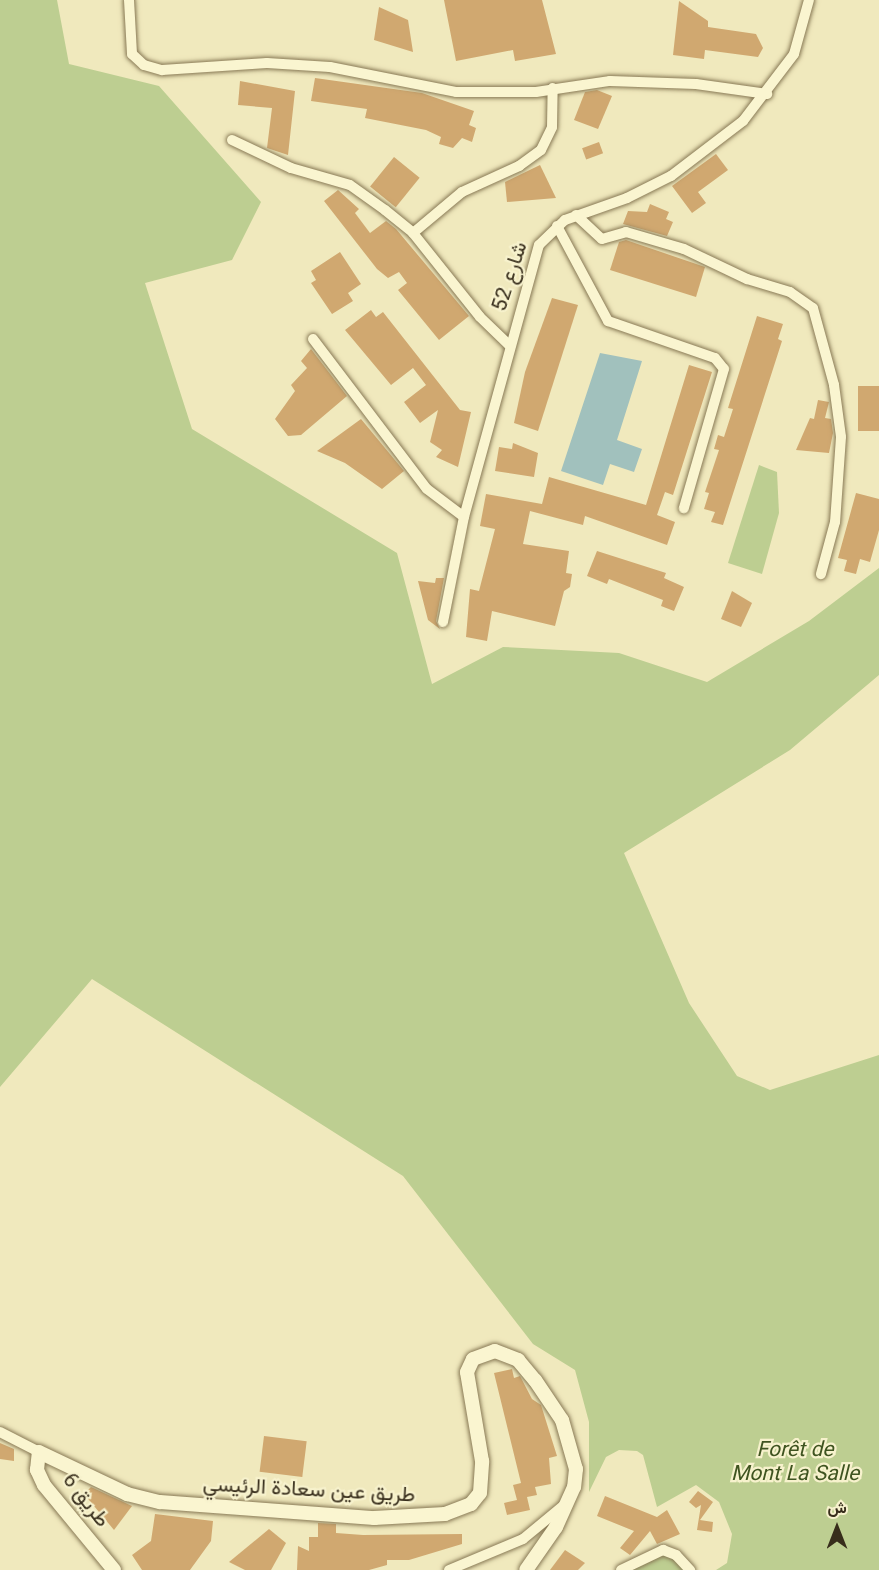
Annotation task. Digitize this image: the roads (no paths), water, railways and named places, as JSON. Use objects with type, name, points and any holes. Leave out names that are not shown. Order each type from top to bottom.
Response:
[{"type":"street","points":[[129,0],[132,54],[151,68],[267,63],[330,67],[456,92],[553,88],[619,81],[696,84],[767,94]]},
{"type":"street","name":"شارع 52","points":[[443,622],[464,517],[532,261],[557,226],[576,215],[627,198],[671,176],[742,121],[767,94],[794,54],[809,0]]},
{"type":"street","points":[[413,233],[462,192],[519,166],[541,150],[552,127],[553,88]]},
{"type":"street","points":[[232,141],[291,168],[350,184],[413,233],[486,324],[510,346]]},
{"type":"street","points":[[576,215],[602,239],[626,232],[684,249],[747,279],[790,292],[813,308],[834,385],[841,437],[835,522],[821,574]]},
{"type":"street","points":[[557,226],[608,321],[715,358],[724,369],[684,508]]},
{"type":"street","points":[[313,339],[427,489],[464,517]]},
{"type":"street","name":"طريق عين سعادة الرئيسي","points":[[39,1452],[127,1494],[160,1502],[374,1518],[445,1514],[471,1504],[482,1479],[469,1365],[480,1355],[502,1351],[518,1360],[561,1420],[576,1469],[569,1499],[526,1570]]},
{"type":"street","points":[[0,1432],[39,1452]]},
{"type":"street","name":"طريق 6","points":[[39,1452],[37,1470],[44,1485],[114,1570]]},
{"type":"street","points":[[449,1570],[523,1539],[569,1499]]},
{"type":"street","points":[[621,1570],[663,1550],[676,1555],[690,1570]]},
{"type":"water","points":[[600,353],[642,361],[617,440],[642,449],[634,472],[610,464],[603,485],[561,471]]},
{"type":"park label","name":"Forêt de Mont La Salle","points":[[795,1463]]}]
